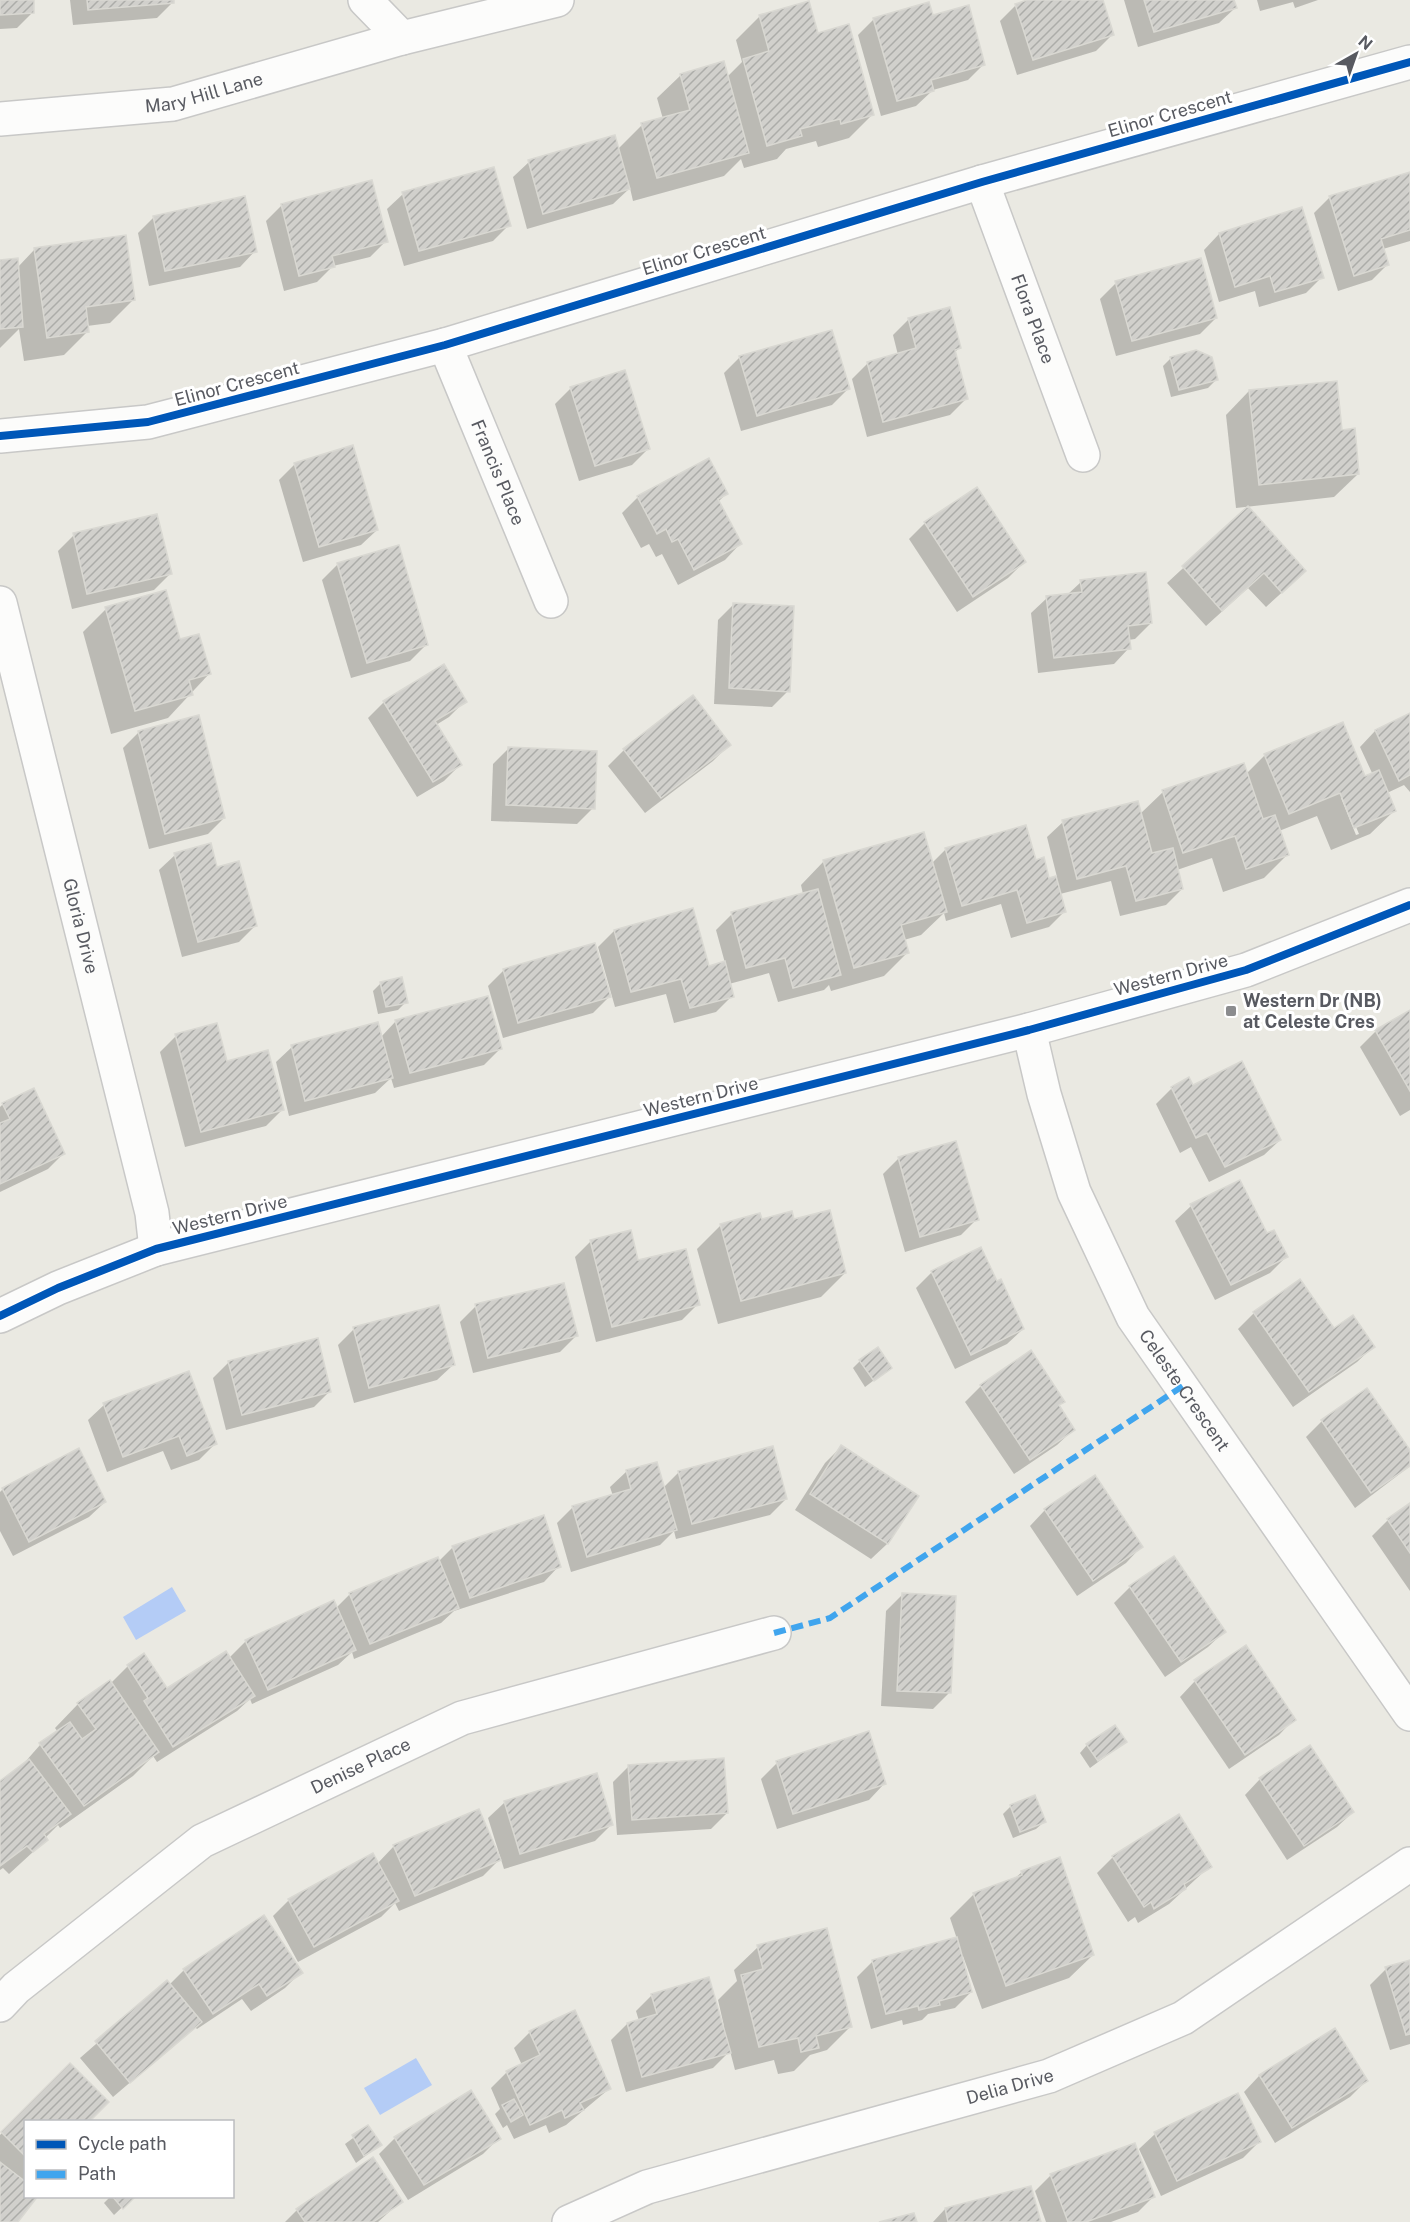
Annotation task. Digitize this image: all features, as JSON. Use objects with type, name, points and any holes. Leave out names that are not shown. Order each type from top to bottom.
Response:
[{"type":"street","points":[[365,0],[402,38]]},
{"type":"street","name":"Mary Hill Lane","points":[[0,119],[173,104],[402,38],[557,0]]},
{"type":"street","name":"Elinor Crescent","points":[[0,436],[148,422],[445,345],[982,182],[1410,62]]},
{"type":"street","name":"Flora Place","points":[[982,182],[1083,455]]},
{"type":"street","name":"Francis Place","points":[[445,345],[550,601]]},
{"type":"street","name":"Gloria Drive","points":[[0,603],[152,1213],[156,1249]]},
{"type":"street","name":"Western Drive","points":[[0,1316],[58,1288],[156,1249],[1029,1030],[1246,970],[1410,905]]},
{"type":"street","name":"Celeste Crescent","points":[[1029,1030],[1044,1094],[1074,1192],[1133,1317],[1410,1714]]},
{"type":"street","name":"Denise Place","points":[[0,2005],[16,1988],[202,1841],[462,1718],[774,1633]]},
{"type":"street","name":"Delia Drive","points":[[569,2222],[647,2187],[1049,2076],[1184,2018],[1410,1864]]},
{"type":"water","points":[[172,1587],[186,1611],[136,1640],[123,1617]]},
{"type":"water","points":[[416,2058],[432,2085],[380,2115],[364,2088]]},
{"type":"building","points":[[0,0],[34,0],[34,13],[0,15]]},
{"type":"building","points":[[87,0],[174,0],[174,3],[88,10]]},
{"type":"building","points":[[1027,0],[1103,0],[1114,35],[1033,60],[1015,4]]},
{"type":"building","points":[[1144,0],[1234,0],[1237,8],[1154,32]]},
{"type":"building","points":[[809,1],[818,33],[849,24],[874,115],[841,124],[840,119],[800,129],[802,136],[767,146],[743,59],[769,51],[759,15]]},
{"type":"building","points":[[929,2],[933,15],[969,5],[985,65],[931,80],[934,91],[897,101],[873,18]]},
{"type":"building","points":[[724,61],[749,153],[657,178],[641,123],[690,110],[680,74]]},
{"type":"building","points":[[615,135],[630,189],[543,214],[528,160]]},
{"type":"building","points":[[494,167],[511,226],[419,251],[402,192]]},
{"type":"building","points":[[1410,172],[1410,230],[1381,239],[1389,265],[1354,276],[1329,196]]},
{"type":"building","points":[[372,180],[388,242],[332,256],[335,267],[299,276],[281,204]]},
{"type":"building","points":[[245,196],[257,252],[165,271],[153,216]]},
{"type":"building","points":[[1302,207],[1324,278],[1275,292],[1270,276],[1235,287],[1219,233]]},
{"type":"building","points":[[126,235],[135,300],[86,307],[89,332],[47,338],[34,248]]},
{"type":"building","points":[[18,258],[23,327],[0,329],[0,260]]},
{"type":"building","points":[[1201,258],[1217,318],[1132,341],[1115,281]]},
{"type":"building","points":[[950,307],[961,348],[955,350],[968,399],[883,422],[867,362],[916,348],[908,318]]},
{"type":"building","points":[[832,330],[850,389],[757,416],[739,356]]},
{"type":"building","points":[[1196,350],[1212,357],[1218,380],[1179,390],[1170,357]]},
{"type":"building","points":[[625,370],[650,449],[595,466],[570,387]]},
{"type":"building","points":[[1337,381],[1342,430],[1355,428],[1359,474],[1259,485],[1249,390]]},
{"type":"building","points":[[353,445],[378,530],[319,547],[294,463]]},
{"type":"building","points":[[709,458],[728,494],[718,499],[742,544],[694,570],[678,539],[672,542],[666,529],[657,534],[637,496]]},
{"type":"building","points":[[977,487],[1026,562],[973,597],[924,522]]},
{"type":"building","points":[[1248,506],[1306,571],[1282,593],[1264,573],[1222,611],[1182,566]]},
{"type":"building","points":[[157,514],[172,574],[87,594],[73,533]]},
{"type":"building","points":[[399,545],[428,645],[367,663],[337,563]]},
{"type":"building","points":[[1146,572],[1152,623],[1128,626],[1131,649],[1054,658],[1046,596],[1082,592],[1080,580]]},
{"type":"building","points":[[166,590],[180,639],[199,634],[211,674],[189,680],[193,695],[135,711],[105,607]]},
{"type":"building","points":[[733,603],[794,606],[790,692],[729,688]]},
{"type":"building","points":[[444,664],[467,702],[435,721],[462,765],[433,782],[383,701]]},
{"type":"building","points":[[693,695],[731,745],[661,798],[623,749]]},
{"type":"building","points":[[1410,713],[1410,775],[1399,781],[1375,730]]},
{"type":"building","points":[[199,715],[225,818],[165,834],[138,731]]},
{"type":"building","points":[[1343,722],[1365,776],[1379,770],[1396,811],[1354,828],[1340,793],[1289,814],[1264,754]]},
{"type":"building","points":[[508,747],[597,751],[595,809],[506,805]]},
{"type":"building","points":[[1244,763],[1263,819],[1275,815],[1289,855],[1246,869],[1235,836],[1183,853],[1162,790]]},
{"type":"building","points":[[1138,801],[1152,853],[1173,848],[1183,889],[1136,901],[1126,866],[1077,879],[1062,820]]},
{"type":"building","points":[[1026,825],[1036,860],[1044,857],[1049,878],[1056,876],[1066,912],[1027,923],[1017,890],[962,906],[945,848]]},
{"type":"building","points":[[924,832],[947,912],[901,925],[909,953],[854,968],[823,860]]},
{"type":"building","points":[[211,843],[217,867],[239,861],[257,926],[198,942],[174,853]]},
{"type":"building","points":[[818,889],[841,975],[793,988],[785,958],[746,968],[731,912]]},
{"type":"building","points":[[693,908],[709,966],[725,961],[734,997],[690,1008],[681,979],[631,992],[614,930]]},
{"type":"building","points":[[595,943],[611,997],[518,1023],[503,969]]},
{"type":"building","points":[[402,977],[408,1003],[386,1007],[380,982]]},
{"type":"building","points":[[488,996],[502,1049],[410,1073],[395,1020]]},
{"type":"building","points":[[1410,1010],[1410,1091],[1375,1030]]},
{"type":"building","points":[[378,1022],[393,1078],[305,1101],[291,1045]]},
{"type":"building","points":[[217,1023],[227,1061],[268,1050],[284,1110],[201,1132],[175,1034]]},
{"type":"building","points":[[1242,1061],[1281,1140],[1225,1167],[1207,1133],[1196,1138],[1171,1087],[1189,1077],[1193,1085]]},
{"type":"building","points":[[34,1088],[65,1154],[0,1184],[0,1123],[10,1119],[2,1103]]},
{"type":"building","points":[[956,1141],[979,1220],[920,1237],[898,1157]]},
{"type":"building","points":[[1240,1180],[1267,1233],[1274,1230],[1288,1257],[1231,1285],[1190,1204]]},
{"type":"building","points":[[830,1210],[846,1273],[741,1301],[720,1224],[760,1213],[762,1219],[792,1211],[794,1219]]},
{"type":"building","points":[[631,1230],[638,1260],[686,1249],[700,1305],[612,1327],[590,1240]]},
{"type":"building","points":[[981,1247],[997,1281],[1001,1279],[1024,1329],[971,1355],[931,1271]]},
{"type":"building","points":[[1300,1279],[1334,1328],[1353,1315],[1375,1347],[1309,1392],[1253,1312]]},
{"type":"building","points":[[564,1283],[578,1336],[488,1358],[475,1304]]},
{"type":"building","points":[[439,1305],[455,1365],[369,1388],[353,1327]]},
{"type":"building","points":[[318,1338],[331,1392],[242,1415],[228,1361]]},
{"type":"building","points":[[878,1347],[892,1368],[874,1381],[859,1360]]},
{"type":"building","points":[[1031,1350],[1065,1402],[1059,1405],[1075,1430],[1030,1460],[980,1385]]},
{"type":"building","points":[[189,1371],[217,1444],[187,1456],[179,1436],[123,1457],[103,1403]]},
{"type":"building","points":[[1367,1388],[1410,1450],[1410,1466],[1371,1493],[1321,1420]]},
{"type":"building","points":[[841,1445],[919,1496],[888,1544],[810,1494]]},
{"type":"building","points":[[773,1446],[787,1499],[692,1524],[678,1471]]},
{"type":"building","points":[[79,1448],[106,1502],[29,1542],[2,1488]]},
{"type":"building","points":[[657,1462],[677,1530],[587,1557],[572,1506],[631,1489],[626,1470]]},
{"type":"building","points":[[1095,1475],[1143,1547],[1093,1581],[1044,1509]]},
{"type":"building","points":[[1410,1503],[1410,1553],[1387,1519]]},
{"type":"building","points":[[544,1515],[561,1567],[470,1598],[452,1546]]},
{"type":"building","points":[[1174,1556],[1226,1632],[1181,1662],[1129,1586]]},
{"type":"building","points":[[438,1557],[459,1608],[370,1644],[349,1593]]},
{"type":"building","points":[[902,1593],[956,1596],[951,1693],[897,1691]]},
{"type":"building","points":[[334,1600],[356,1650],[268,1690],[245,1640]]},
{"type":"building","points":[[1246,1645],[1296,1720],[1245,1755],[1194,1680]]},
{"type":"building","points":[[226,1651],[255,1696],[173,1747],[144,1701],[148,1698],[127,1665],[144,1653],[167,1688]]},
{"type":"building","points":[[110,1680],[159,1752],[84,1806],[39,1743],[70,1722],[82,1739],[96,1729],[77,1703]]},
{"type":"building","points":[[1115,1725],[1127,1742],[1098,1761],[1086,1744]]},
{"type":"building","points":[[869,1731],[886,1784],[793,1814],[776,1761]]},
{"type":"building","points":[[1310,1745],[1354,1812],[1304,1846],[1259,1778]]},
{"type":"building","points":[[724,1758],[728,1813],[632,1820],[628,1765]]},
{"type":"building","points":[[29,1759],[71,1814],[44,1834],[48,1840],[33,1852],[27,1846],[0,1866],[0,1781]]},
{"type":"building","points":[[597,1773],[613,1825],[520,1854],[504,1801]]},
{"type":"building","points":[[1035,1795],[1046,1822],[1020,1832],[1010,1805]]},
{"type":"building","points":[[479,1809],[501,1860],[415,1896],[393,1845]]},
{"type":"building","points":[[1179,1814],[1212,1867],[1184,1884],[1186,1889],[1154,1909],[1151,1902],[1144,1907],[1112,1856]]},
{"type":"building","points":[[373,1853],[399,1901],[314,1947],[288,1899]]},
{"type":"building","points":[[1060,1857],[1094,1955],[1006,1986],[973,1893],[1022,1875],[1021,1871]]},
{"type":"building","points":[[264,1915],[303,1973],[267,1996],[259,1984],[213,2014],[183,1969]]},
{"type":"building","points":[[827,1928],[852,2027],[816,2036],[819,2048],[801,2052],[798,2038],[759,2047],[741,1975],[763,1969],[757,1945]]},
{"type":"building","points":[[957,1937],[972,1992],[939,2001],[940,2005],[919,2010],[918,2006],[886,2014],[872,1960]]},
{"type":"building","points":[[1410,1960],[1410,2034],[1406,2035],[1385,1967]]},
{"type":"building","points":[[709,1977],[731,2053],[642,2077],[627,2023],[657,2014],[651,1994]]},
{"type":"building","points":[[167,1980],[202,2022],[130,2083],[95,2041]]},
{"type":"building","points":[[575,2010],[611,2089],[580,2103],[584,2110],[565,2118],[562,2110],[530,2125],[506,2071],[540,2055],[529,2031]]},
{"type":"building","points":[[1335,2028],[1368,2081],[1292,2128],[1259,2075]]},
{"type":"building","points":[[70,2063],[109,2102],[91,2120],[24,2120],[24,2155],[1,2132]]},
{"type":"building","points":[[471,2090],[501,2139],[424,2185],[394,2137]]},
{"type":"building","points":[[1238,2093],[1261,2142],[1177,2181],[1154,2132]]},
{"type":"building","points":[[514,2099],[523,2115],[511,2122],[502,2105]]},
{"type":"building","points":[[368,2125],[382,2145],[364,2156],[352,2135]]},
{"type":"building","points":[[1135,2143],[1155,2197],[1086,2222],[1068,2222],[1050,2174]]},
{"type":"building","points":[[373,2157],[403,2202],[373,2222],[305,2222],[296,2209]]},
{"type":"building","points":[[0,2162],[24,2180],[24,2198],[36,2198],[18,2222],[0,2222]]},
{"type":"building","points":[[1031,2186],[1041,2222],[948,2222],[945,2208]]},
{"type":"building","points":[[114,2198],[134,2198],[123,2209]]},
{"type":"building","points":[[914,2213],[917,2222],[879,2222]]},
{"type":"marked path","points":[[774,1633],[830,1618],[1183,1386]]},
{"type":"cycle path","points":[[0,436],[148,422],[445,345],[982,182],[1410,62]]},
{"type":"cycle path","points":[[0,1316],[58,1288],[156,1249],[1029,1030],[1246,970],[1410,905]]},
{"type":"place","name":"Western Dr (NB) at Celeste Cres","points":[[1231,1011]]}]
